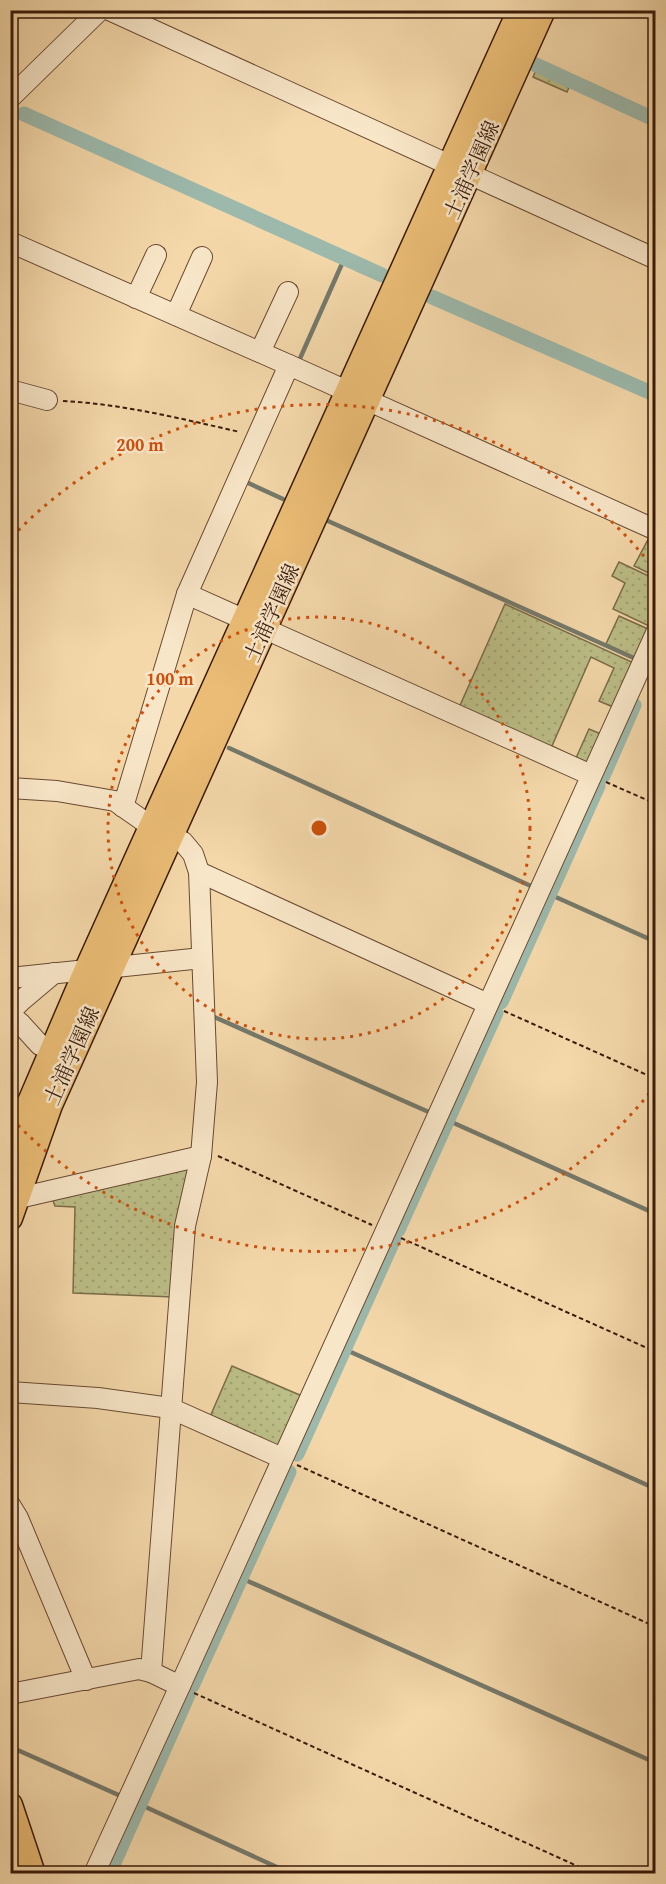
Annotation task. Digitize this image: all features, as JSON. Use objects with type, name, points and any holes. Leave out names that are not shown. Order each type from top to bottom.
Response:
[{"type":"main road","name":"土浦学園線","points":[[460,170],[520,10]]},
{"type":"main road","name":"土浦学園線","points":[[10,1156],[30,1102],[87,969],[161,831],[460,170],[543,10]]},
{"type":"main road","name":"土浦学園線","points":[[13,1206],[50,1105],[111,967],[161,831]]},
{"type":"main road","points":[[10,1805],[33,1874]]},
{"type":"street","points":[[10,98],[100,10]]},
{"type":"street","points":[[109,10],[656,259]]},
{"type":"street","points":[[10,242],[656,530]]},
{"type":"street","points":[[136,298],[156,255]]},
{"type":"street","points":[[176,315],[202,257]]},
{"type":"street","points":[[260,352],[288,292]]},
{"type":"street","points":[[123,807],[187,594],[289,365]]},
{"type":"street","points":[[10,390],[47,400]]},
{"type":"street","points":[[187,594],[591,775]]},
{"type":"street","points":[[94,1874],[656,633]]},
{"type":"street","points":[[10,788],[57,791],[115,801],[161,831],[183,842],[193,854],[199,872],[207,1082],[201,1156],[185,1226],[151,1672]]},
{"type":"street","points":[[199,872],[488,1004]]},
{"type":"street","points":[[10,978],[202,958]]},
{"type":"street","points":[[40,1045],[10,1013],[54,973]]},
{"type":"street","points":[[13,1206],[201,1156]]},
{"type":"street","points":[[10,1392],[98,1398],[170,1408],[282,1458]]},
{"type":"street","points":[[10,1505],[18,1518],[86,1680]]},
{"type":"street","points":[[10,1694],[139,1669],[151,1672],[180,1686]]},
{"type":"path","points":[[47,400],[85,402],[142,410],[258,436]]},
{"type":"path","points":[[591,775],[656,804]]},
{"type":"path","points":[[488,1004],[656,1079]]},
{"type":"path","points":[[201,1156],[211,1153],[656,1352]]},
{"type":"path","points":[[282,1458],[656,1627]]},
{"type":"path","points":[[180,1686],[595,1874]]},
{"type":"green space","points":[[537,68],[571,83],[567,92],[533,77]]},
{"type":"green space","points":[[651,534],[655,536],[655,576],[634,566]]},
{"type":"green space","points":[[619,562],[655,579],[655,613],[649,626],[613,609],[625,583],[612,576]]},
{"type":"green space","points":[[505,604],[634,663],[613,707],[599,701],[614,668],[591,657],[552,746],[576,758],[589,729],[601,734],[585,768],[458,710]]},
{"type":"green space","points":[[619,616],[648,629],[635,658],[606,644]]},
{"type":"green space","points":[[190,1167],[173,1297],[73,1293],[75,1207],[55,1206],[52,1198]]},
{"type":"green space","points":[[232,1366],[302,1396],[280,1449],[209,1419]]},
{"type":"waterway","points":[[534,64],[656,120]]},
{"type":"waterway","points":[[24,114],[382,275]]},
{"type":"waterway","points":[[298,363],[345,257]]},
{"type":"waterway","points":[[432,297],[656,395]]},
{"type":"waterway","points":[[246,482],[283,499]]},
{"type":"waterway","points":[[328,521],[636,659]]},
{"type":"waterway","points":[[603,776],[634,705]]},
{"type":"waterway","points":[[229,748],[533,887]]},
{"type":"waterway","points":[[501,1002],[598,786]]},
{"type":"waterway","points":[[549,894],[656,942]]},
{"type":"waterway","points":[[398,1230],[496,1013]]},
{"type":"waterway","points":[[212,1016],[431,1113]]},
{"type":"waterway","points":[[447,1120],[656,1214]]},
{"type":"waterway","points":[[297,1454],[394,1239]]},
{"type":"waterway","points":[[344,1349],[656,1489]]},
{"type":"waterway","points":[[192,1686],[289,1472]]},
{"type":"waterway","points":[[241,1578],[656,1763]]},
{"type":"waterway","points":[[109,1874],[188,1695]]},
{"type":"waterway","points":[[10,1736],[13,1748],[123,1797]]},
{"type":"waterway","points":[[139,1804],[292,1874]]}]
